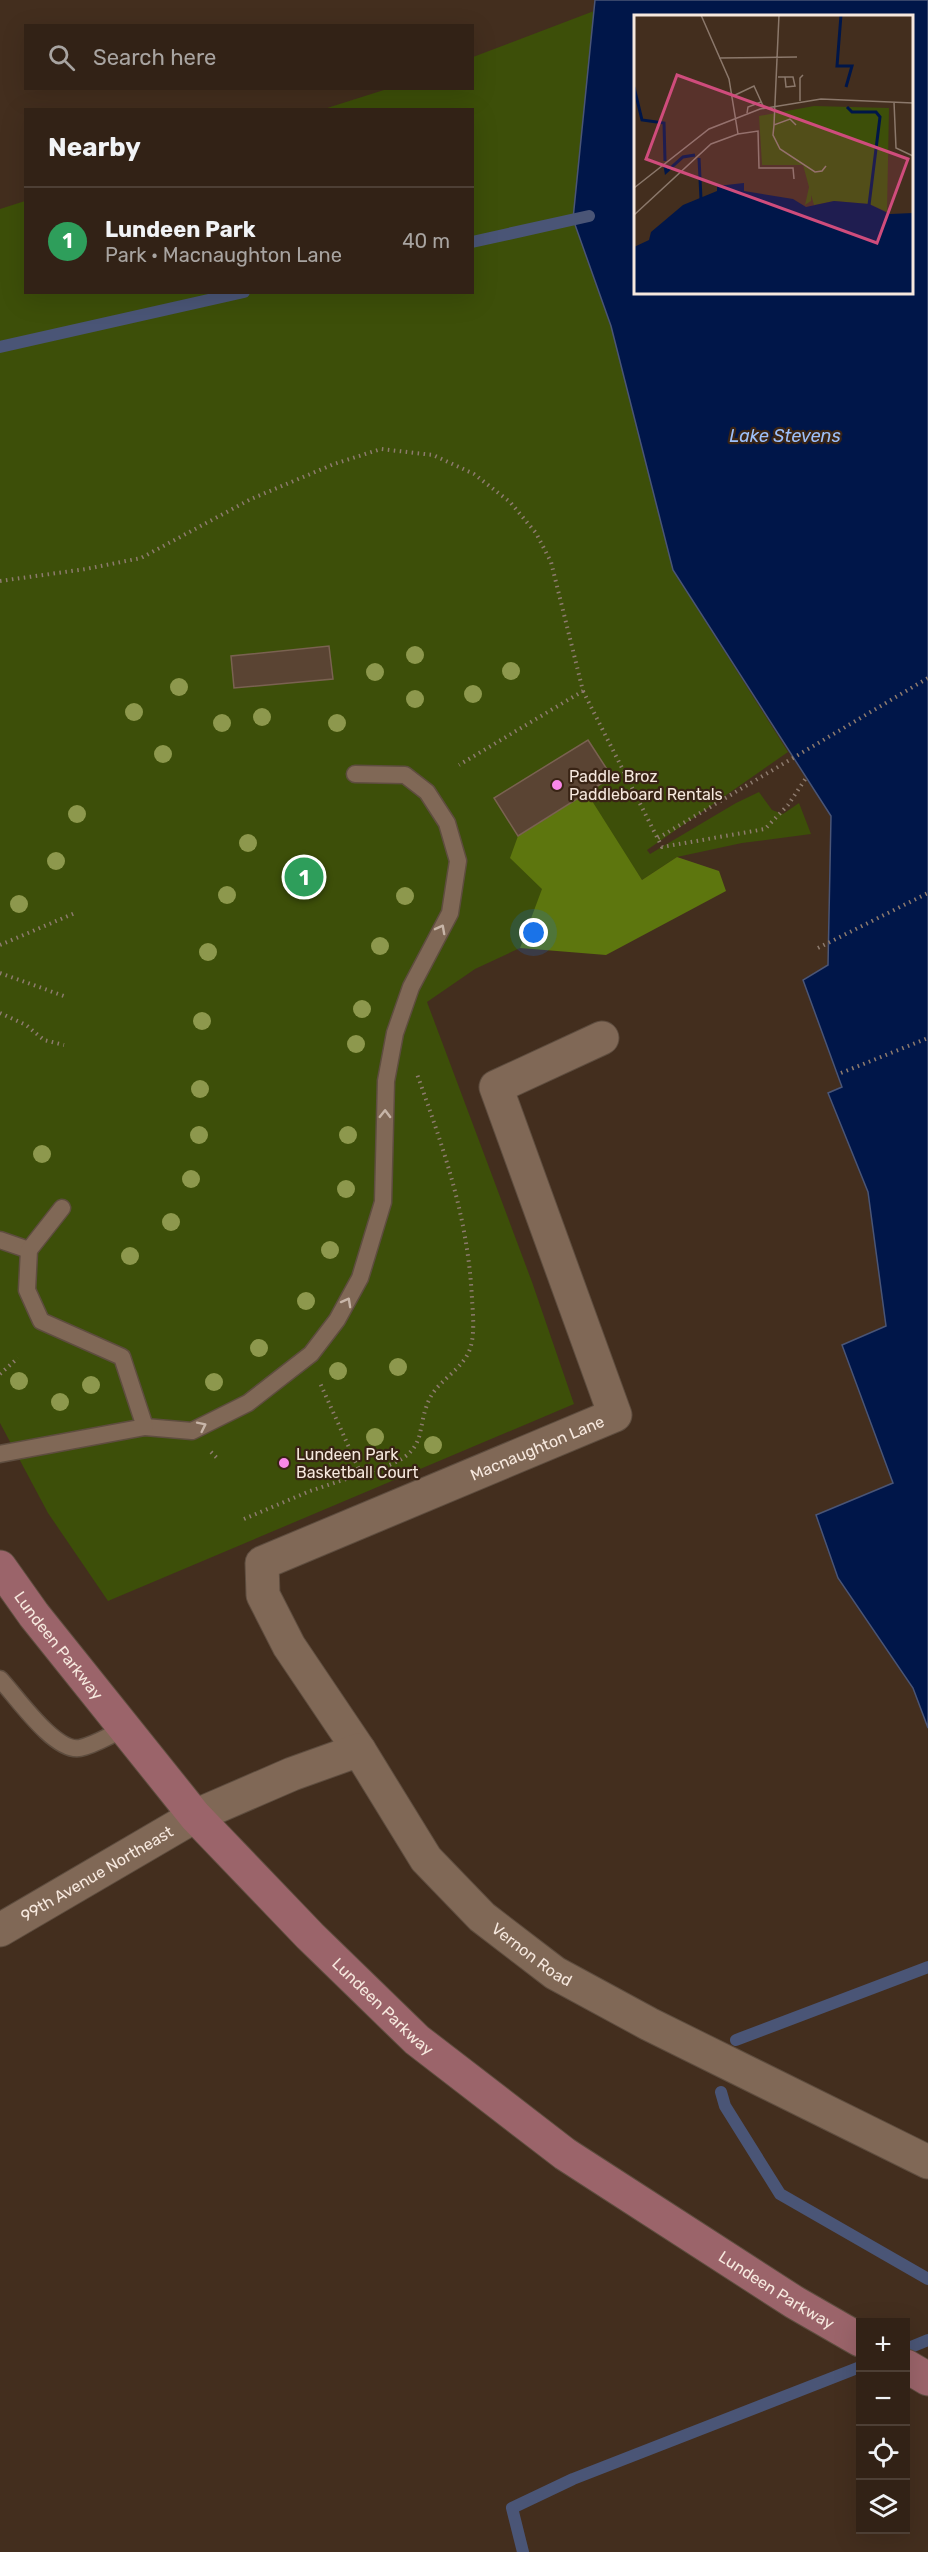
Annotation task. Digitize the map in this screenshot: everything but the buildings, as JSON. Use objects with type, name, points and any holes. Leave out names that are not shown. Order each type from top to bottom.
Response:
[{"type":"main road","name":"Lundeen Parkway","points":[[4,1583],[195,1816],[310,1936],[417,2040],[565,2154],[794,2302],[856,2337]]},
{"type":"main road","points":[[910,2368],[928,2379]]},
{"type":"street","name":"Macnaughton Lane","points":[[359,1750],[289,1646],[262,1595],[262,1563],[615,1415],[496,1087],[602,1038]]},
{"type":"street","points":[[195,1816],[292,1774],[359,1750]]},
{"type":"street","name":"Vernon Road","points":[[359,1750],[426,1859],[482,1917],[555,1973],[649,2024],[928,2162]]},
{"type":"street","name":"99th Avenue Northeast","points":[[0,1929],[195,1816]]},
{"type":"lane","points":[[0,1454],[145,1426],[192,1431],[248,1403],[311,1354],[337,1320],[360,1278],[383,1202],[386,1081],[395,1033],[411,987],[450,913],[458,861],[447,823],[427,792],[405,775],[356,774]]},
{"type":"lane","points":[[63,1208],[29,1250],[27,1290],[41,1321],[122,1357],[145,1426]]},
{"type":"lane","points":[[0,1240],[29,1250]]},
{"type":"lane","points":[[0,1679],[51,1737],[66,1746],[81,1748],[124,1729]]},
{"type":"path","points":[[0,581],[86,569],[141,558],[251,499],[334,464],[381,449],[433,456],[474,474],[510,502],[536,533],[551,562],[583,691],[662,846],[765,829],[788,805],[806,778]]},
{"type":"path","points":[[658,838],[928,678]]},
{"type":"path","points":[[459,765],[583,691]]},
{"type":"path","points":[[818,948],[928,893]]},
{"type":"path","points":[[0,945],[75,913]]},
{"type":"path","points":[[0,973],[64,996]]},
{"type":"path","points":[[0,1013],[26,1025],[44,1040],[64,1045]]},
{"type":"path","points":[[841,1072],[928,1038]]},
{"type":"path","points":[[244,1519],[310,1491],[398,1461],[413,1451],[420,1434],[422,1416],[432,1395],[451,1377],[470,1349],[473,1317],[471,1272],[462,1221],[453,1176],[413,1063]]},
{"type":"path","points":[[0,1374],[18,1358]]},
{"type":"path","points":[[317,1377],[361,1474]]},
{"type":"green space","points":[[594,11],[573,219],[611,326],[673,570],[788,752],[647,850],[650,854],[736,803],[759,792],[772,810],[783,814],[799,803],[811,834],[742,843],[677,857],[642,880],[630,862],[526,933],[520,948],[475,969],[427,1002],[532,1282],[574,1404],[108,1601],[48,1513],[0,1423],[0,209],[24,201],[24,294],[474,294],[474,108],[327,108],[384,90],[474,90],[474,57]]},
{"type":"green space","points":[[587,793],[642,880],[677,857],[719,871],[726,891],[606,955],[520,948],[542,889],[510,858],[518,836]]},
{"type":"water","name":"Lake Stevens","points":[[595,0],[928,0],[928,1728],[913,1688],[838,1578],[816,1515],[893,1483],[842,1345],[886,1326],[868,1192],[828,1093],[842,1087],[803,980],[828,965],[831,816],[673,570],[611,326],[573,219]]},
{"type":"waterway","points":[[474,242],[589,216]]},
{"type":"waterway","points":[[0,347],[235,294]]},
{"type":"waterway","points":[[736,2040],[928,1967]]},
{"type":"waterway","points":[[721,2092],[725,2106],[780,2194],[928,2279]]},
{"type":"waterway","points":[[910,2347],[928,2340]]},
{"type":"waterway","points":[[523,2552],[512,2508],[573,2479],[856,2369]]},
{"type":"place","name":"Paddle Broz Paddleboard Rentals","points":[[557,785]]},
{"type":"place","name":"Lundeen Park","points":[[304,877]]},
{"type":"place","name":"Lundeen Park Basketball Court","points":[[284,1463]]}]
